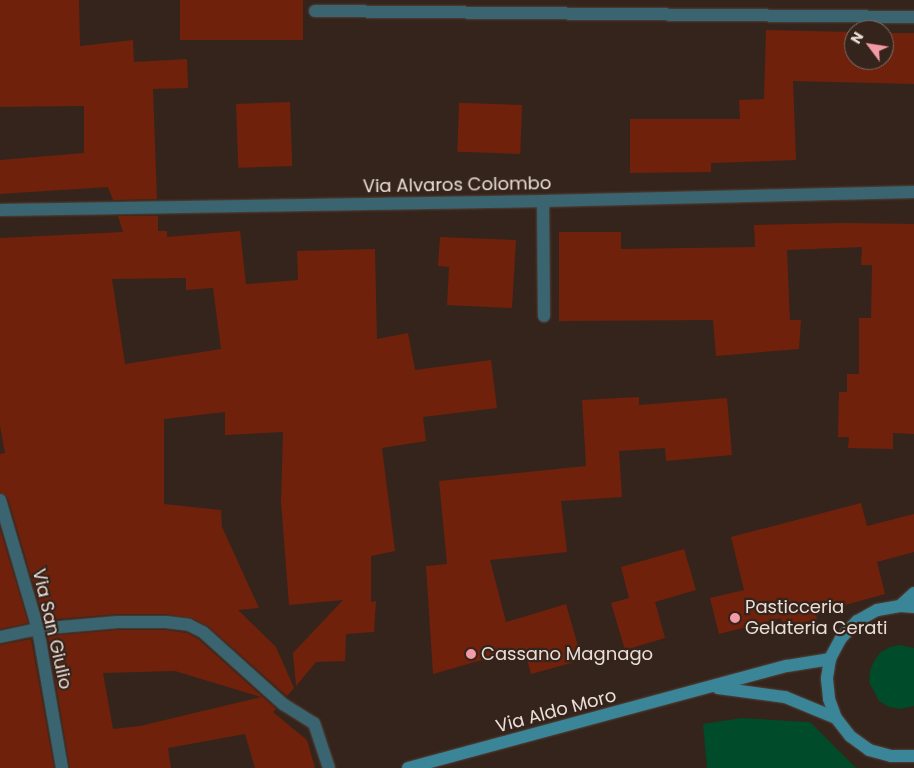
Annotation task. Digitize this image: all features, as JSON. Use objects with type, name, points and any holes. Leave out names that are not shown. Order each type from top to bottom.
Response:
[{"type":"street","points":[[316,11],[914,18]]},
{"type":"street","name":"Via Alvaros Colombo","points":[[0,210],[543,201],[914,192]]},
{"type":"street","points":[[543,201],[544,316]]},
{"type":"street","name":"Via San Giulio","points":[[0,500],[38,630],[62,768]]},
{"type":"street","points":[[900,606],[914,593]]},
{"type":"street","points":[[914,607],[900,606],[877,610],[857,621],[840,638],[830,659],[827,679],[829,699],[836,718],[850,736],[869,750],[890,756],[914,756]]},
{"type":"street","points":[[0,637],[38,630],[118,622],[166,622],[189,625],[203,632],[283,704],[314,723],[329,768]]},
{"type":"street","name":"Via Aldo Moro","points":[[408,768],[787,666],[830,659]]},
{"type":"street","name":"Via Aldo Moro","points":[[713,687],[785,697],[836,718]]},
{"type":"green space","points":[[900,645],[914,648],[914,706],[900,709],[889,707],[879,701],[869,682],[870,671],[874,661],[881,652],[890,647]]},
{"type":"green space","points":[[741,718],[810,722],[856,768],[707,768],[703,724]]},
{"type":"building","points":[[0,0],[79,0],[80,46],[133,40],[134,62],[187,59],[188,88],[153,89],[157,199],[113,200],[108,187],[0,194],[0,160],[84,153],[84,106],[0,107]]},
{"type":"building","points":[[180,0],[303,0],[303,40],[180,40]]},
{"type":"building","points":[[766,30],[844,32],[844,70],[894,70],[894,33],[914,33],[914,84],[793,81],[796,160],[711,163],[711,172],[630,173],[630,119],[740,119],[739,100],[764,99]]},
{"type":"building","points":[[290,102],[292,166],[238,168],[236,104]]},
{"type":"building","points":[[459,103],[522,105],[520,154],[457,152]]},
{"type":"building","points":[[118,216],[158,216],[158,231],[167,231],[167,237],[240,231],[246,284],[298,280],[297,251],[375,249],[377,339],[408,333],[415,370],[491,360],[497,408],[423,417],[426,441],[382,448],[395,551],[371,556],[371,602],[376,601],[374,632],[346,634],[345,661],[316,662],[296,686],[293,653],[343,600],[289,605],[281,501],[283,432],[225,435],[225,412],[164,419],[164,504],[221,510],[222,527],[259,608],[238,610],[276,647],[294,688],[287,696],[208,626],[192,618],[166,614],[118,614],[44,620],[8,498],[0,492],[0,454],[5,453],[0,426],[0,238],[123,232]],"holes":[[[186,278],[186,290],[213,288],[221,349],[125,364],[112,279]]]},
{"type":"building","points":[[914,224],[914,434],[893,433],[893,449],[848,448],[849,437],[838,437],[839,392],[847,392],[847,374],[859,374],[859,318],[871,318],[872,265],[861,265],[862,247],[787,250],[790,320],[801,320],[799,349],[716,356],[713,320],[559,321],[559,232],[621,232],[621,249],[755,247],[754,225]]},
{"type":"building","points":[[440,237],[516,240],[512,308],[447,305],[449,267],[438,266]]},
{"type":"building","points":[[639,397],[639,405],[727,398],[732,455],[666,461],[665,448],[619,451],[622,497],[561,501],[567,552],[490,560],[506,622],[566,604],[582,660],[531,674],[524,648],[433,674],[426,566],[447,564],[439,481],[586,466],[582,400]]},
{"type":"building","points":[[861,503],[867,526],[914,514],[914,552],[877,562],[885,594],[816,613],[817,619],[783,628],[781,618],[719,634],[710,598],[744,590],[731,537]]},
{"type":"building","points":[[0,529],[28,623],[0,629]]},
{"type":"building","points":[[684,549],[696,590],[655,602],[665,638],[625,650],[611,603],[629,598],[621,567]]},
{"type":"building","points":[[118,630],[165,630],[187,633],[198,639],[276,709],[273,712],[307,740],[315,768],[255,768],[245,734],[168,748],[171,768],[70,768],[48,636]],"holes":[[[175,671],[261,697],[140,726],[113,729],[103,673]]]},
{"type":"building","points":[[31,639],[54,768],[0,768],[0,645]]},
{"type":"place","name":"Pasticceria Gelateria Cerati","points":[[735,618]]},
{"type":"place","name":"Cassano Magnago","points":[[471,654]]}]
